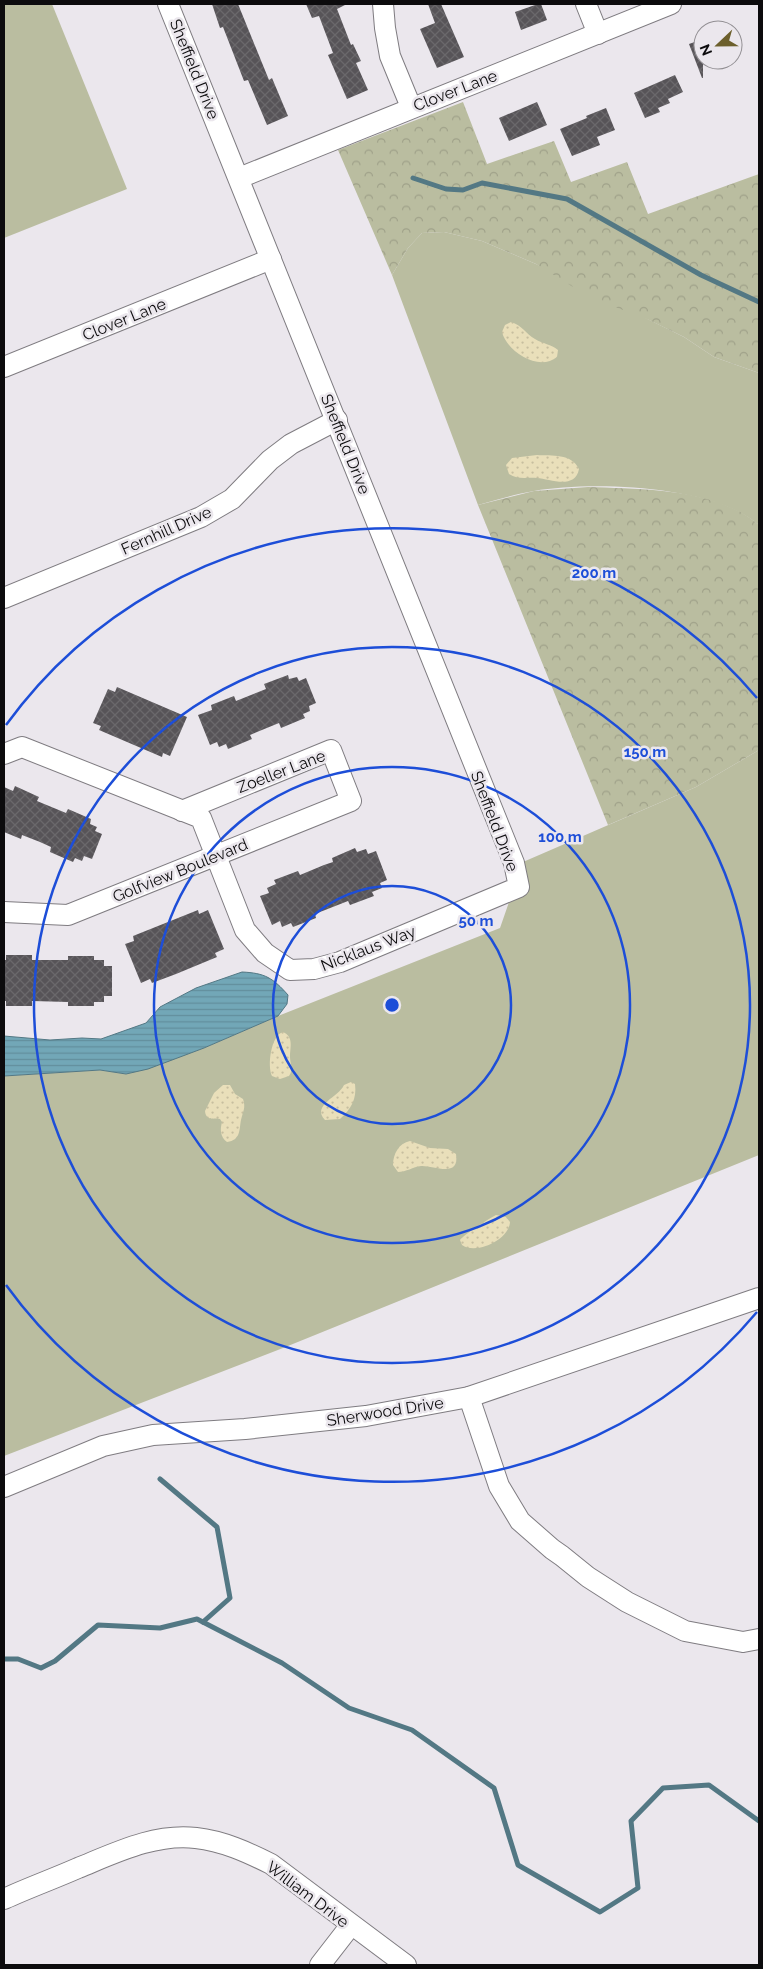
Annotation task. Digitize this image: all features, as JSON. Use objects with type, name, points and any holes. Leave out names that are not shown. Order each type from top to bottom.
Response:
[{"type":"street","name":"Sheffield Drive","points":[[168,4],[514,863],[519,887]]},
{"type":"street","points":[[383,4],[390,56],[411,107]]},
{"type":"street","points":[[586,4],[598,34]]},
{"type":"street","name":"Clover Lane","points":[[239,178],[670,4]]},
{"type":"street","name":"Clover Lane","points":[[4,367],[271,259]]},
{"type":"street","name":"Fernhill Drive","points":[[4,598],[201,517],[232,499],[270,460],[291,444],[337,420]]},
{"type":"street","points":[[4,754],[22,747],[201,818],[216,856]]},
{"type":"street","name":"Zoeller Lane","points":[[182,811],[330,750],[351,801]]},
{"type":"street","name":"Golfview Boulevard","points":[[4,912],[68,915],[351,801]]},
{"type":"street","name":"Nicklaus Way","points":[[216,856],[245,930],[264,954],[290,970],[314,970],[340,962],[519,887]]},
{"type":"street","name":"Sherwood Drive","points":[[4,1487],[103,1446],[152,1435],[245,1429],[366,1416],[469,1397],[759,1298]]},
{"type":"street","points":[[469,1397],[499,1486],[520,1521],[552,1549],[588,1577],[627,1602],[685,1631],[743,1642],[759,1638]]},
{"type":"street","name":"William Drive","points":[[4,1899],[138,1844],[168,1838],[195,1838],[229,1846],[271,1864],[406,1965]]},
{"type":"street","points":[[320,1965],[351,1925]]},
{"type":"green space","points":[[4,4],[52,4],[127,189],[4,238]]},
{"type":"green space","points":[[463,102],[487,164],[554,141],[571,182],[627,162],[648,214],[759,174],[759,373],[714,357],[684,337],[649,320],[589,297],[536,264],[482,241],[444,232],[422,233],[408,248],[392,275],[338,150]]},
{"type":"green space","points":[[444,232],[482,241],[536,264],[684,337],[714,357],[759,373],[759,525],[738,512],[712,501],[651,489],[587,486],[559,488],[513,495],[478,505],[392,275],[408,248],[422,233]]},
{"type":"green space","points":[[588,487],[654,490],[700,497],[742,513],[759,525],[759,750],[696,787],[608,825],[478,505],[534,491]]},
{"type":"green space","points":[[759,750],[759,1155],[283,1348],[4,1456],[4,1076],[100,1070],[126,1074],[204,1048],[278,1016],[500,928],[523,862],[696,787]]},
{"type":"sand","points":[[511,322],[518,325],[535,339],[553,346],[558,350],[557,357],[550,361],[542,362],[533,361],[517,353],[505,339],[502,332],[505,325]]},
{"type":"sand","points":[[537,455],[561,456],[571,460],[579,469],[577,475],[573,479],[561,482],[537,478],[519,478],[509,474],[506,465],[512,458]]},
{"type":"sand","points":[[283,1032],[290,1039],[292,1069],[289,1076],[280,1079],[272,1076],[270,1058],[276,1039]]},
{"type":"sand","points":[[351,1082],[355,1084],[355,1089],[354,1099],[350,1107],[340,1119],[325,1120],[321,1110],[324,1105],[344,1085]]},
{"type":"sand","points":[[223,1085],[230,1085],[235,1094],[243,1099],[244,1105],[237,1137],[227,1142],[222,1135],[222,1122],[220,1119],[208,1118],[205,1111],[214,1093]]},
{"type":"sand","points":[[410,1141],[430,1148],[448,1149],[456,1154],[454,1166],[450,1169],[444,1169],[421,1166],[398,1172],[393,1165],[395,1153],[403,1144]]},
{"type":"sand","points":[[496,1215],[506,1217],[510,1222],[504,1235],[483,1247],[468,1248],[462,1245],[460,1240],[462,1238]]},
{"type":"water","points":[[242,972],[263,975],[278,984],[288,995],[287,1004],[278,1016],[204,1048],[148,1069],[126,1074],[100,1070],[4,1076],[4,1036],[50,1040],[101,1039],[146,1023],[160,1007],[196,988]]},
{"type":"building","points":[[212,4],[238,4],[269,80],[272,78],[288,116],[267,125],[248,80],[244,81],[223,27],[220,28]]},
{"type":"building","points":[[306,4],[347,4],[337,9],[351,45],[353,44],[361,61],[356,63],[368,90],[347,99],[328,55],[333,53],[319,16],[312,18]]},
{"type":"building","points":[[428,4],[441,4],[464,57],[437,68],[420,29],[435,23]]},
{"type":"building","points":[[541,4],[547,20],[521,30],[515,12]]},
{"type":"building","points":[[693,43],[693,54],[689,44]]},
{"type":"building","points":[[699,70],[703,70],[702,78]]},
{"type":"building","points":[[675,75],[683,92],[668,99],[670,103],[658,108],[660,112],[645,118],[634,93]]},
{"type":"building","points":[[537,102],[547,125],[509,141],[499,118]]},
{"type":"building","points":[[606,108],[615,130],[597,137],[600,145],[572,156],[560,129]]},
{"type":"building","points":[[288,675],[289,679],[297,677],[299,681],[306,678],[316,703],[309,706],[310,711],[303,714],[305,718],[281,728],[279,723],[250,735],[252,739],[228,749],[226,744],[219,747],[217,742],[210,745],[198,715],[212,710],[211,705],[234,696],[236,701],[266,689],[264,684]]},
{"type":"building","points":[[117,687],[187,717],[170,756],[163,753],[162,757],[99,730],[101,726],[93,723],[108,689],[115,692]]},
{"type":"building","points":[[15,786],[39,797],[37,801],[66,813],[68,809],[91,819],[90,824],[97,827],[95,831],[102,834],[92,859],[84,856],[82,861],[75,858],[73,862],[50,852],[51,847],[40,842],[22,835],[21,839],[4,832],[4,787],[13,791]]},
{"type":"building","points":[[355,848],[357,852],[366,849],[368,854],[376,851],[387,880],[380,883],[382,888],[372,892],[374,896],[350,905],[348,901],[315,914],[316,918],[293,927],[291,923],[282,927],[280,921],[272,925],[260,896],[269,893],[267,888],[276,884],[274,880],[298,871],[300,875],[333,862],[332,858]]},
{"type":"building","points":[[198,910],[199,914],[208,910],[224,949],[215,953],[217,957],[176,974],[152,983],[150,979],[141,983],[125,944],[134,941],[133,936]]},
{"type":"building","points":[[6,955],[32,955],[32,960],[68,960],[68,956],[94,956],[94,960],[104,960],[104,966],[112,966],[112,996],[104,996],[104,1002],[94,1002],[94,1006],[68,1006],[68,1002],[32,1001],[32,1006],[6,1006],[6,1001],[4,1001],[4,960],[6,960]]},
{"type":"waterway","points":[[413,178],[446,189],[463,190],[482,183],[567,199],[701,275],[759,302]]},
{"type":"waterway","points":[[160,1479],[217,1527],[230,1598],[203,1622]]},
{"type":"waterway","points":[[4,1659],[18,1659],[41,1668],[55,1661],[98,1625],[160,1628],[197,1619],[282,1663],[349,1708],[412,1730],[494,1788],[518,1865],[600,1912],[638,1888],[631,1821],[663,1788],[709,1785],[759,1821]]}]
